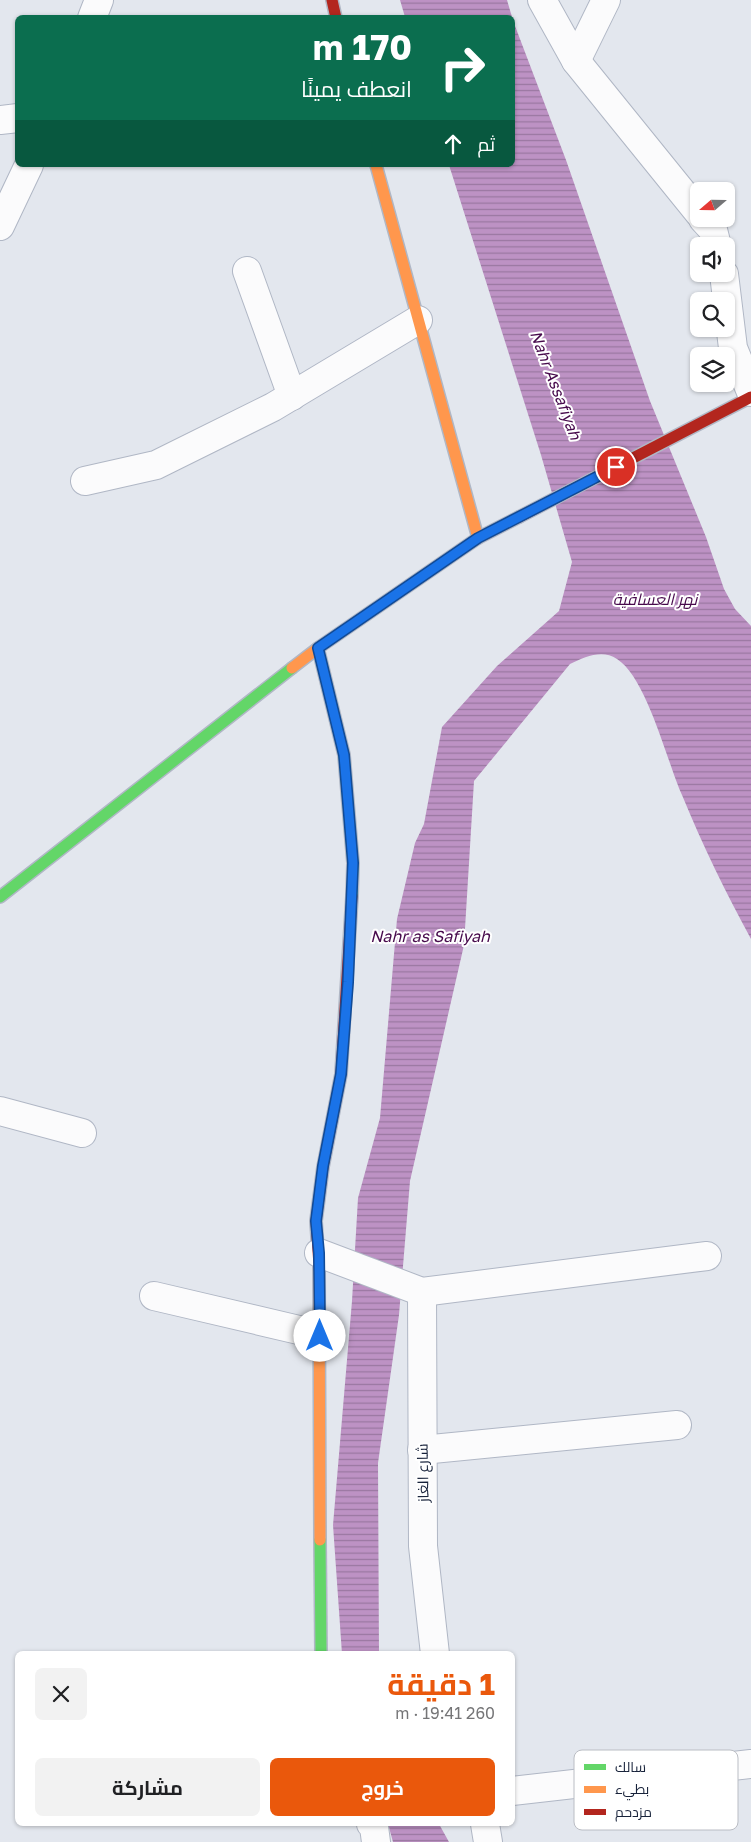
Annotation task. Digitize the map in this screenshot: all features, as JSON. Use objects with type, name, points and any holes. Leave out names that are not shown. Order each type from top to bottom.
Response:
[{"type":"street","points":[[93,15],[99,0]]},
{"type":"street","points":[[332,0],[335,15]]},
{"type":"street","points":[[542,0],[576,61],[690,203]]},
{"type":"street","points":[[576,61],[606,0]]},
{"type":"street","points":[[0,120],[15,118]]},
{"type":"street","points":[[0,226],[28,167]]},
{"type":"street","points":[[377,167],[478,538]]},
{"type":"street","points":[[247,270],[292,396]]},
{"type":"street","points":[[725,282],[733,348],[751,392]]},
{"type":"street","points":[[85,481],[156,465],[292,396],[418,320]]},
{"type":"street","points":[[0,897],[318,648],[478,538],[751,397]]},
{"type":"street","points":[[318,648],[344,755],[353,863],[348,982],[341,1074],[320,1185],[316,1221],[319,1253],[320,1336],[321,1651]]},
{"type":"street","points":[[0,1111],[82,1133]]},
{"type":"street","points":[[319,1253],[422,1292],[707,1256]]},
{"type":"street","name":"شارع الغاز","points":[[422,1292],[423,1546],[435,1651]]},
{"type":"street","points":[[154,1296],[320,1336]]},
{"type":"street","points":[[422,1450],[677,1425]]},
{"type":"street","points":[[738,1766],[751,1764]]},
{"type":"street","points":[[515,1792],[574,1785]]},
{"type":"street","points":[[373,1826],[376,1842]]},
{"type":"street","points":[[485,1826],[488,1842]]},
{"type":"water","points":[[400,0],[507,0],[511,15],[404,15]]},
{"type":"water","name":"نهر العسافية","points":[[515,26],[566,160],[650,401],[706,537],[724,589],[735,609],[751,626],[751,939],[723,886],[698,832],[647,702],[638,684],[628,669],[611,656],[599,654],[570,664],[474,781],[464,945],[410,1181],[399,1315],[378,1463],[379,1651],[342,1651],[333,1525],[352,1301],[358,1198],[380,1118],[397,919],[415,843],[424,824],[442,727],[497,666],[559,611],[572,562],[541,455],[450,167],[515,167]]},
{"type":"water","points":[[389,1826],[440,1826],[449,1842],[393,1842]]},
{"type":"traffic: fast","points":[[318,648],[344,755],[353,863],[352,896]]},
{"type":"traffic: fast","points":[[0,897],[292,668]]},
{"type":"traffic: fast","points":[[320,1540],[321,1651]]},
{"type":"traffic: slow","points":[[377,167],[478,538]]},
{"type":"traffic: slow","points":[[292,668],[478,538],[519,517]]},
{"type":"traffic: slow","points":[[319,1266],[320,1540]]},
{"type":"traffic: jam","points":[[332,0],[335,15]]},
{"type":"traffic: jam","points":[[519,517],[751,397]]},
{"type":"traffic: jam","points":[[319,1266],[316,1221],[323,1167],[341,1074],[352,896]]},
{"type":"route","points":[[320,1336],[319,1253],[316,1221],[323,1166],[341,1074],[348,982],[353,863],[344,755],[318,648],[478,538],[616,467]]},
{"type":"water label","name":"Nahr Assafiyah","points":[[556,385]]},
{"type":"water label","name":"Nahr as Safiyah","points":[[430,936]]}]
